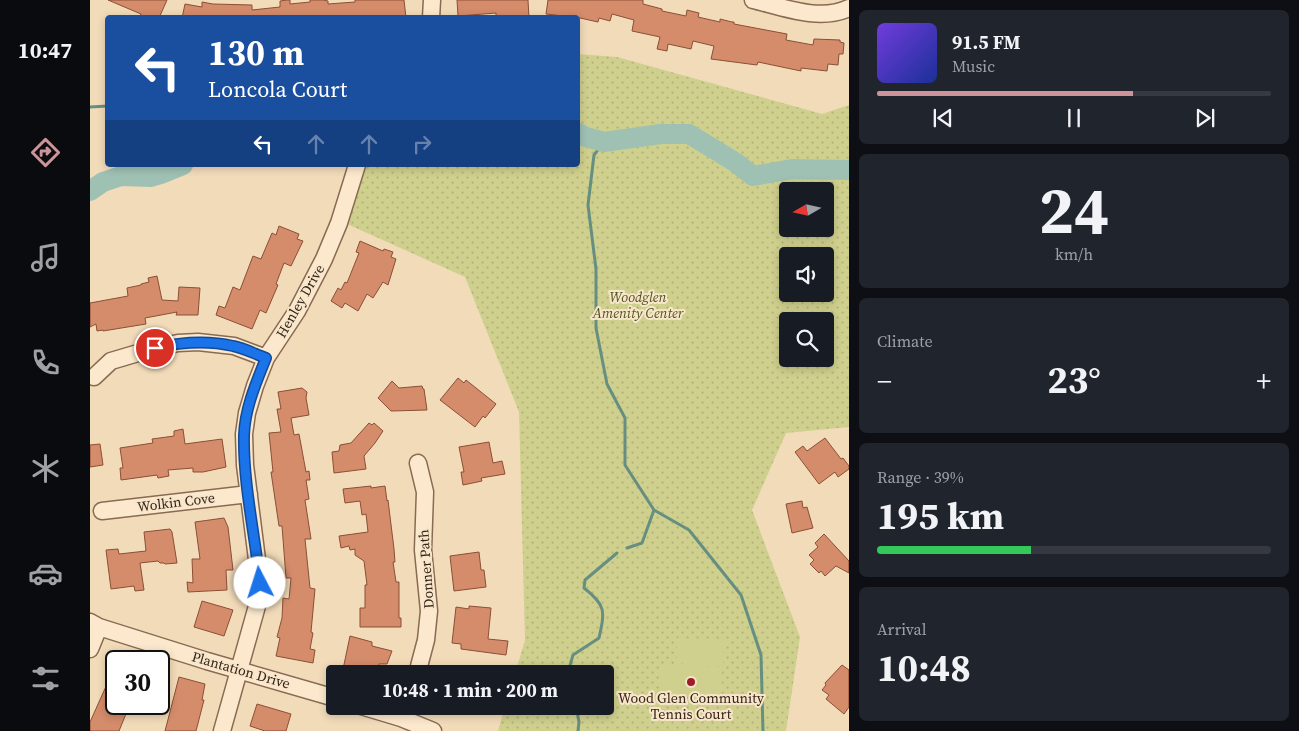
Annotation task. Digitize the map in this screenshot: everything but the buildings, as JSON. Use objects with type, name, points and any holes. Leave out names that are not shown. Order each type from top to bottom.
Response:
[{"type":"street","points":[[431,15],[432,0]]},
{"type":"street","points":[[753,0],[810,13],[840,13],[849,8]]},
{"type":"street","name":"Henley Drive","points":[[222,731],[258,606],[260,583],[245,465],[247,413],[266,358],[297,311],[324,259],[339,223],[356,167]]},
{"type":"street","points":[[94,376],[111,361],[178,343],[198,342],[234,346],[266,358]]},
{"type":"street","name":"Donner Path","points":[[418,463],[425,492],[423,550],[429,611],[426,640],[419,665]]},
{"type":"street","name":"Wolkin Cove","points":[[102,511],[249,494]]},
{"type":"street","points":[[90,649],[94,624]]},
{"type":"street","name":"Plantation Drive","points":[[94,624],[326,695]]},
{"type":"street","points":[[401,718],[433,731]]},
{"type":"green space","name":"Woodglen Amenity Center","points":[[580,54],[617,57],[822,114],[849,105],[849,427],[786,433],[752,510],[800,637],[786,731],[498,731],[502,715],[614,715],[614,665],[518,665],[525,640],[519,412],[465,277],[347,224],[366,167],[580,167]]},
{"type":"green space","points":[[677,638],[724,639],[723,665],[677,663]]},
{"type":"green space","name":"Wood Glen Community Tennis Court","points":[[660,666],[722,667],[722,697],[659,696]]},
{"type":"waterway","points":[[90,107],[105,106]]},
{"type":"waterway","points":[[580,134],[604,142],[661,134],[689,134],[735,162],[753,176],[792,169],[849,170]]},
{"type":"waterway","points":[[604,142],[594,155],[588,205],[596,269],[596,328],[607,384],[625,418],[625,465],[654,510],[642,543],[627,548]]},
{"type":"waterway","points":[[90,191],[103,182],[121,176],[151,177],[178,167]]},
{"type":"waterway","points":[[654,510],[689,530],[741,595],[761,655],[763,731]]},
{"type":"waterway","points":[[570,665],[573,655],[599,638],[602,621],[603,615],[600,604],[584,588],[585,580],[617,553]]},
{"type":"waterway","points":[[578,715],[578,731]]},
{"type":"place","name":"Wood Glen Community Tennis Court","points":[[691,682]]},
{"type":"route","points":[[155,348],[178,343],[198,342],[234,346],[266,358],[247,413],[244,434],[245,465],[260,583]]}]
